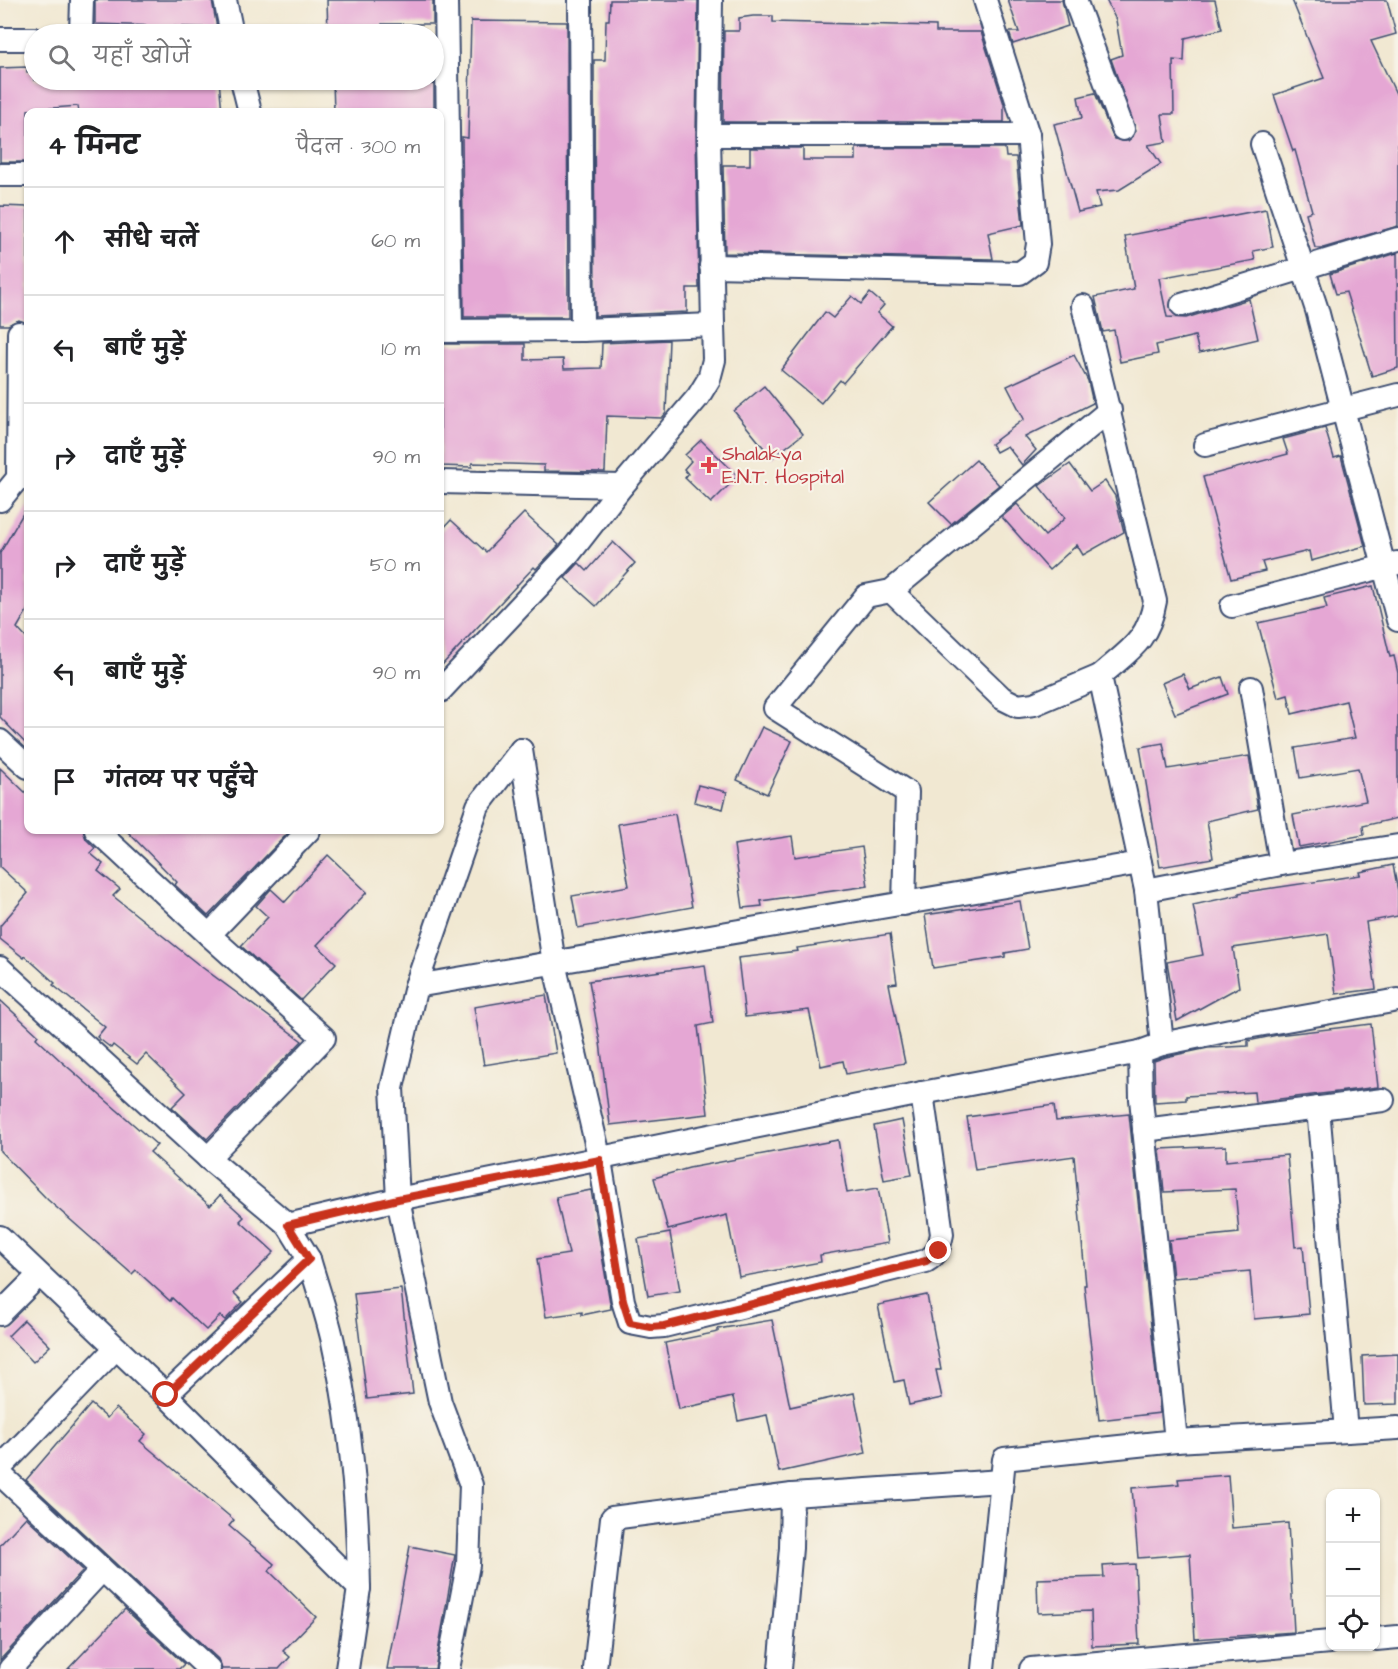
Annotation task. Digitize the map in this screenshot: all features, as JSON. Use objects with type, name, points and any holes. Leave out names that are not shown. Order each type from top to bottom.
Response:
[{"type":"street","points":[[81,24],[82,0]]},
{"type":"street","points":[[225,0],[230,24]]},
{"type":"street","points":[[446,0],[446,331],[582,330],[713,325]]},
{"type":"street","points":[[580,0],[582,330]]},
{"type":"street","points":[[444,687],[569,554],[622,486],[699,397],[709,379],[714,360],[709,135],[711,0]]},
{"type":"street","points":[[711,266],[1020,273],[1035,262],[1038,244],[1028,135],[985,0]]},
{"type":"street","points":[[1075,0],[1123,129]]},
{"type":"street","points":[[0,39],[24,39]]},
{"type":"street","points":[[244,90],[249,108]]},
{"type":"street","points":[[709,135],[1028,135]]},
{"type":"street","points":[[1262,144],[1317,310],[1343,408],[1391,565],[1398,620]]},
{"type":"street","points":[[0,175],[24,176]]},
{"type":"street","points":[[1182,305],[1398,239]]},
{"type":"street","points":[[891,591],[1002,699],[1018,706],[1034,704],[1100,676],[1143,638],[1151,623],[1155,601],[1083,306]]},
{"type":"street","points":[[0,500],[23,478],[16,333]]},
{"type":"street","points":[[1205,445],[1398,395]]},
{"type":"street","points":[[904,904],[906,792],[775,708],[866,597],[891,591],[1110,410]]},
{"type":"street","points":[[444,482],[622,486]]},
{"type":"street","points":[[1232,606],[1391,565]]},
{"type":"street","points":[[1100,676],[1146,890],[1162,1044]]},
{"type":"street","points":[[1251,688],[1281,864]]},
{"type":"street","points":[[0,741],[24,756]]},
{"type":"street","points":[[448,1669],[468,1565],[471,1485],[440,1402],[392,1202],[392,1088],[416,986],[478,806],[521,750],[554,963],[600,1160],[623,1301],[630,1323],[651,1327],[664,1326],[926,1261],[934,1256],[939,1251],[942,1234],[922,1093]]},
{"type":"street","points":[[100,834],[324,1038],[208,1158]]},
{"type":"street","points":[[209,935],[305,834]]},
{"type":"street","points":[[1146,890],[1281,864],[1398,846]]},
{"type":"street","points":[[416,986],[1140,863]]},
{"type":"street","points":[[0,968],[208,1158],[288,1225],[309,1259],[333,1342],[348,1426],[356,1502],[359,1588],[347,1669]]},
{"type":"street","points":[[288,1225],[922,1093],[1140,1052],[1162,1044],[1398,1000]]},
{"type":"street","points":[[1140,1052],[1144,1130],[1176,1441]]},
{"type":"street","points":[[1144,1130],[1383,1100]]},
{"type":"street","points":[[1318,1108],[1346,1431]]},
{"type":"street","points":[[0,1236],[166,1395],[359,1588]]},
{"type":"street","points":[[166,1395],[309,1259]]},
{"type":"street","points":[[0,1314],[39,1275]]},
{"type":"street","points":[[0,1468],[117,1348]]},
{"type":"street","points":[[983,1669],[1004,1459],[1176,1441],[1398,1428]]},
{"type":"street","points":[[0,1474],[201,1667]]},
{"type":"street","points":[[596,1669],[612,1518],[792,1495],[1002,1480]]},
{"type":"street","points":[[780,1669],[791,1548],[792,1495]]},
{"type":"street","points":[[10,1669],[102,1570]]},
{"type":"street","points":[[1380,1638],[1398,1636]]},
{"type":"street","points":[[1031,1669],[1326,1642]]},
{"type":"building","points":[[95,0],[212,0],[216,24],[95,24]]},
{"type":"building","points":[[327,0],[433,0],[433,24],[328,24]]},
{"type":"building","points":[[610,0],[698,0],[696,135],[699,288],[687,288],[687,312],[595,316],[594,60],[605,60],[606,20],[609,20]]},
{"type":"building","points":[[1008,0],[1062,0],[1068,26],[1013,44],[1009,32],[1019,32]]},
{"type":"building","points":[[1106,0],[1215,0],[1222,29],[1185,38],[1184,61],[1173,60],[1174,114],[1162,114],[1166,142],[1148,145],[1161,164],[1119,190],[1096,192],[1100,207],[1078,212],[1054,124],[1082,118],[1078,97],[1095,93],[1114,139],[1128,141],[1136,131],[1111,59],[1122,55],[1116,20]]},
{"type":"building","points":[[1292,0],[1387,0],[1396,34],[1371,41],[1398,98],[1398,226],[1323,248],[1315,248],[1306,213],[1312,211],[1295,150],[1293,151],[1274,95],[1324,78]]},
{"type":"building","points":[[773,16],[773,22],[936,26],[936,32],[981,32],[1004,104],[1004,122],[723,122],[724,31],[739,31],[739,18]]},
{"type":"building","points":[[471,21],[567,22],[568,317],[464,317],[462,137],[468,138]]},
{"type":"building","points":[[24,67],[24,90],[220,90],[222,108],[78,108],[78,106],[24,108],[24,162],[0,162],[0,68]]},
{"type":"building","points":[[333,90],[434,90],[434,108],[334,108]]},
{"type":"building","points":[[750,148],[803,148],[803,160],[856,160],[856,148],[1005,148],[1006,157],[1016,157],[1023,225],[988,233],[993,259],[725,253],[723,165],[750,165]]},
{"type":"building","points":[[0,206],[24,207],[24,322],[19,320],[8,325],[0,325]]},
{"type":"building","points":[[1266,209],[1273,247],[1253,251],[1255,260],[1159,278],[1167,317],[1186,318],[1249,299],[1258,339],[1199,353],[1195,336],[1156,345],[1158,354],[1120,362],[1114,330],[1103,332],[1095,297],[1134,289],[1125,236]]},
{"type":"building","points":[[1397,253],[1398,368],[1372,376],[1346,292],[1336,294],[1330,274]]},
{"type":"building","points":[[870,293],[884,305],[877,313],[892,326],[843,383],[840,380],[821,403],[781,370],[825,312],[833,318],[852,296],[861,304]]},
{"type":"building","points":[[669,340],[666,413],[662,418],[607,416],[605,472],[544,471],[544,465],[472,463],[472,467],[444,466],[444,344],[525,344],[525,360],[563,359],[564,369],[601,368],[602,343]]},
{"type":"building","points":[[1074,355],[1088,381],[1093,403],[1025,437],[1036,450],[1022,465],[1007,446],[996,452],[991,444],[1024,419],[1007,386]]},
{"type":"building","points":[[764,386],[803,434],[772,458],[734,411]]},
{"type":"building","points":[[1325,428],[1334,458],[1341,456],[1365,546],[1311,561],[1309,551],[1262,562],[1265,571],[1231,579],[1203,477],[1288,454],[1283,439]]},
{"type":"building","points":[[701,440],[738,476],[711,503],[685,478],[688,474],[684,469],[691,461],[685,455]]},
{"type":"building","points":[[976,460],[999,485],[951,524],[929,502]]},
{"type":"building","points":[[1070,464],[1090,491],[1105,481],[1115,496],[1124,532],[1083,555],[1077,545],[1049,570],[1002,517],[1017,504],[1045,536],[1065,518],[1039,486]]},
{"type":"building","points":[[24,512],[24,616],[17,628],[24,636],[24,742],[0,717],[0,553]]},
{"type":"building","points":[[524,513],[559,545],[536,569],[534,567],[444,663],[444,528],[451,520],[486,552]]},
{"type":"building","points":[[613,542],[635,563],[596,606],[565,578],[579,563],[587,571]]},
{"type":"building","points":[[1373,586],[1390,657],[1394,656],[1398,673],[1398,818],[1363,826],[1364,835],[1299,847],[1293,815],[1366,801],[1358,768],[1300,778],[1295,748],[1355,738],[1346,701],[1292,714],[1288,695],[1278,698],[1258,623],[1327,608],[1324,598]]},
{"type":"building","points":[[1183,674],[1190,689],[1222,677],[1228,694],[1175,714],[1162,683]]},
{"type":"building","points":[[762,727],[792,741],[767,794],[737,780]]},
{"type":"building","points":[[1163,743],[1168,769],[1249,756],[1258,809],[1207,821],[1213,858],[1160,867],[1140,747]]},
{"type":"building","points":[[0,768],[24,791],[24,834],[84,834],[95,848],[90,853],[103,864],[98,871],[120,889],[113,896],[199,965],[302,1041],[207,1139],[172,1107],[186,1093],[146,1054],[137,1064],[113,1045],[111,1048],[97,1037],[105,1027],[53,985],[55,983],[25,956],[24,958],[0,939],[0,926],[28,893],[0,867]]},
{"type":"building","points":[[698,785],[727,792],[723,809],[694,802]]},
{"type":"building","points":[[675,814],[692,907],[578,928],[572,896],[629,886],[618,824]]},
{"type":"building","points":[[130,834],[287,834],[208,916],[175,885],[177,882]]},
{"type":"building","points":[[792,836],[795,857],[862,847],[868,886],[761,901],[762,906],[743,908],[734,845]]},
{"type":"building","points":[[328,855],[367,892],[317,945],[336,963],[301,1000],[241,946],[268,917],[256,906],[271,889],[285,902]]},
{"type":"building","points":[[1393,865],[1398,891],[1398,916],[1366,922],[1376,989],[1336,994],[1328,934],[1233,948],[1239,987],[1177,1021],[1167,962],[1203,955],[1193,905],[1239,895],[1239,893],[1361,875],[1360,872]]},
{"type":"building","points":[[1020,901],[1028,949],[1005,953],[1005,957],[933,968],[925,915]]},
{"type":"building","points":[[890,934],[897,983],[889,984],[905,1063],[846,1074],[843,1061],[821,1066],[809,1010],[745,1017],[738,958],[798,951],[797,948]]},
{"type":"building","points":[[705,965],[713,1023],[698,1026],[708,1114],[610,1125],[600,1042],[589,981]]},
{"type":"building","points":[[546,995],[556,1053],[484,1065],[474,1007]]},
{"type":"building","points":[[0,1000],[38,1035],[36,1038],[157,1145],[150,1152],[210,1206],[220,1195],[244,1217],[240,1221],[274,1252],[234,1293],[243,1302],[225,1320],[220,1316],[206,1330],[172,1298],[170,1301],[136,1270],[132,1274],[48,1200],[0,1151]]},
{"type":"building","points":[[1371,1024],[1378,1087],[1255,1102],[1254,1092],[1186,1096],[1186,1100],[1155,1102],[1154,1061],[1208,1048],[1248,1046],[1248,1041],[1277,1035]]},
{"type":"building","points":[[1054,1105],[1056,1121],[1129,1114],[1160,1413],[1099,1420],[1084,1285],[1086,1285],[1074,1156],[975,1170],[967,1117]]},
{"type":"building","points":[[902,1120],[912,1175],[884,1180],[874,1126]]},
{"type":"building","points":[[838,1140],[847,1193],[878,1188],[888,1243],[820,1255],[821,1262],[739,1277],[727,1215],[668,1230],[654,1178],[689,1168]]},
{"type":"building","points":[[1226,1146],[1226,1161],[1287,1155],[1295,1247],[1303,1246],[1309,1314],[1254,1319],[1250,1271],[1173,1278],[1169,1240],[1239,1233],[1235,1189],[1164,1192],[1160,1149]]},
{"type":"building","points":[[591,1190],[611,1309],[582,1315],[582,1312],[546,1317],[537,1259],[569,1254],[556,1197]]},
{"type":"building","points":[[670,1233],[680,1291],[648,1296],[638,1239]]},
{"type":"building","points":[[401,1289],[413,1394],[367,1399],[354,1294]]},
{"type":"building","points":[[927,1295],[941,1370],[936,1370],[942,1398],[909,1405],[904,1380],[894,1382],[878,1305]]},
{"type":"building","points":[[24,1320],[50,1346],[33,1362],[8,1336]]},
{"type":"building","points":[[772,1320],[790,1407],[854,1393],[866,1453],[779,1472],[767,1415],[738,1421],[733,1397],[679,1409],[665,1343],[718,1332],[718,1329]]},
{"type":"building","points":[[1398,1354],[1398,1404],[1364,1405],[1362,1356]]},
{"type":"building","points":[[91,1404],[107,1418],[116,1408],[146,1434],[140,1441],[234,1520],[229,1526],[274,1564],[269,1571],[316,1617],[283,1651],[290,1657],[279,1669],[222,1669],[218,1659],[26,1480]]},
{"type":"building","points":[[1228,1475],[1232,1528],[1288,1523],[1294,1632],[1195,1639],[1190,1554],[1138,1558],[1132,1488],[1179,1484],[1178,1479]]},
{"type":"building","points":[[26,1517],[83,1570],[0,1660],[0,1545]]},
{"type":"building","points":[[410,1546],[455,1555],[435,1669],[387,1669]]},
{"type":"building","points":[[1135,1564],[1139,1644],[1092,1646],[1091,1611],[1038,1613],[1037,1579],[1104,1577],[1103,1566]]},
{"type":"building","points":[[125,1609],[184,1664],[179,1669],[68,1669]]},
{"type":"place","name":"Shalakya E.N.T. Hospital","points":[[709,465]]},
{"type":"route","points":[[166,1395],[309,1259],[288,1225],[336,1216],[398,1199],[600,1160],[623,1301],[630,1323],[639,1326],[664,1326],[926,1261],[939,1251]]}]
